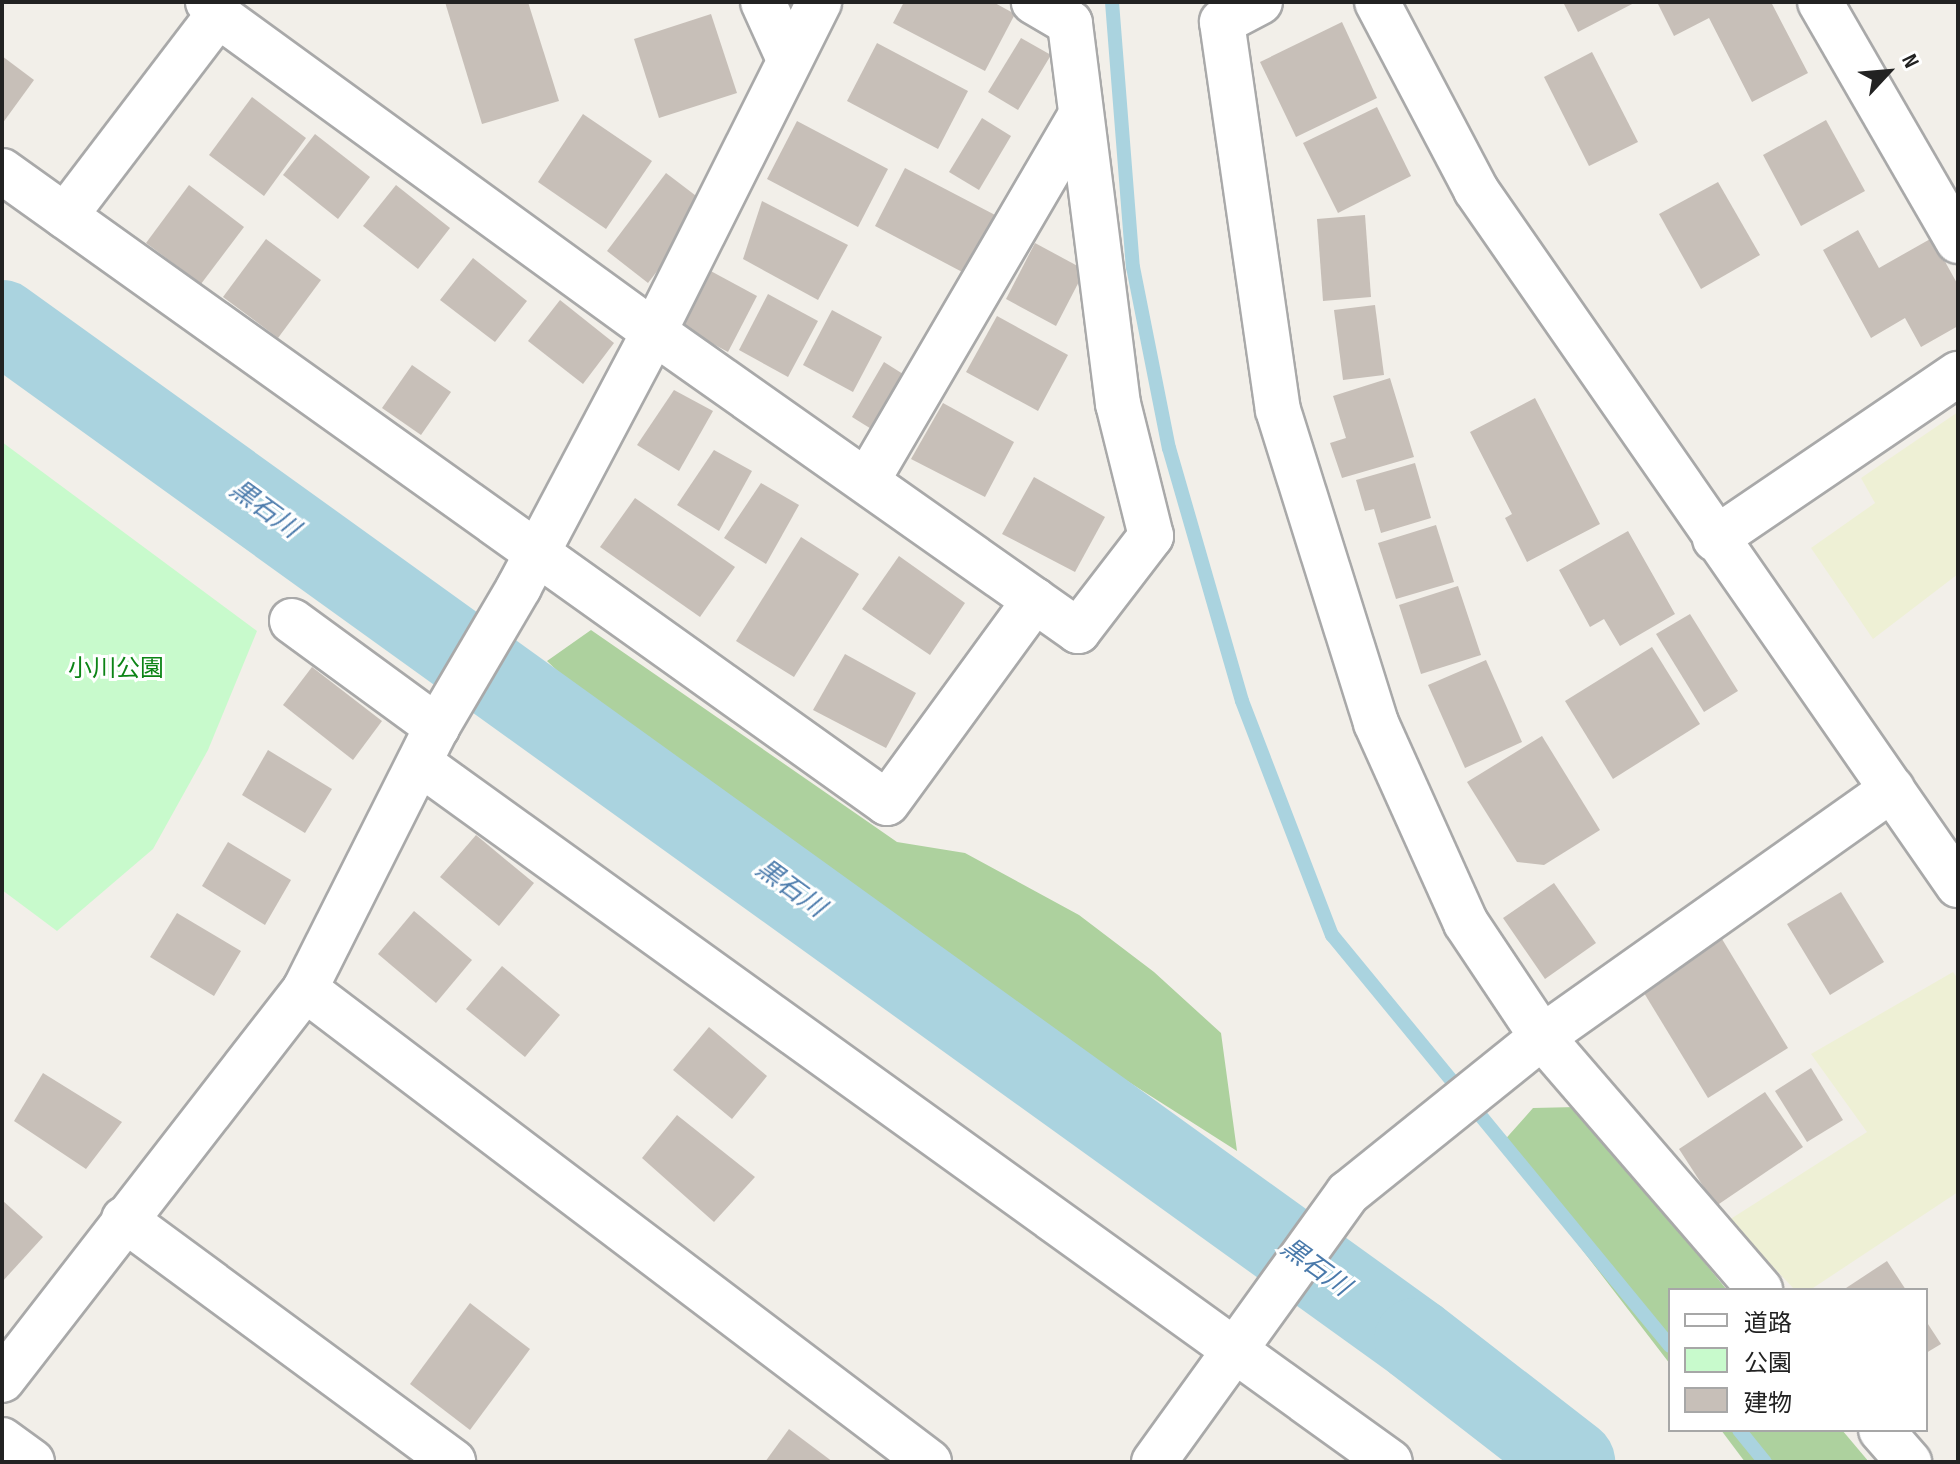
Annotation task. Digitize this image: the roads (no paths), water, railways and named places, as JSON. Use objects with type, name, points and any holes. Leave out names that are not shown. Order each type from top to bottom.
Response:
[{"type":"street","points":[[763,2],[788,57]]},
{"type":"street","points":[[2,1380],[305,989],[437,732],[654,332],[788,57],[819,2]]},
{"type":"street","points":[[65,216],[213,9],[654,332],[1078,631],[1151,536],[1118,404],[1070,23],[1034,2]]},
{"type":"street","points":[[1260,2],[1222,22],[1278,410],[1376,723],[1466,923],[1542,1037],[1758,1288]]},
{"type":"street","points":[[1377,2],[1476,190],[1715,539],[1958,885]]},
{"type":"street","points":[[1820,2],[1958,241]]},
{"type":"street","points":[[867,481],[1081,115]]},
{"type":"street","points":[[2,171],[527,571],[887,803],[1035,600]]},
{"type":"street","points":[[1715,539],[1958,374]]},
{"type":"street","points":[[292,621],[1235,1354],[1390,1462]]},
{"type":"street","points":[[1154,1462],[1235,1354],[1348,1193],[1542,1037],[1892,789]]},
{"type":"street","points":[[305,989],[929,1462]]},
{"type":"street","points":[[124,1219],[453,1462]]},
{"type":"street","points":[[1883,1432],[1909,1462]]},
{"type":"street","points":[[2,1440],[32,1462]]},
{"type":"waterway","points":[[1112,2],[1133,267],[1169,448],[1242,701],[1332,935],[1668,1344]]},
{"type":"waterway","name":"黒石川","points":[[2,322],[1416,1340],[1573,1462]]},
{"type":"waterway","points":[[1741,1432],[1765,1462]]},
{"type":"park label","name":"小川公園","points":[[116,669]]}]
